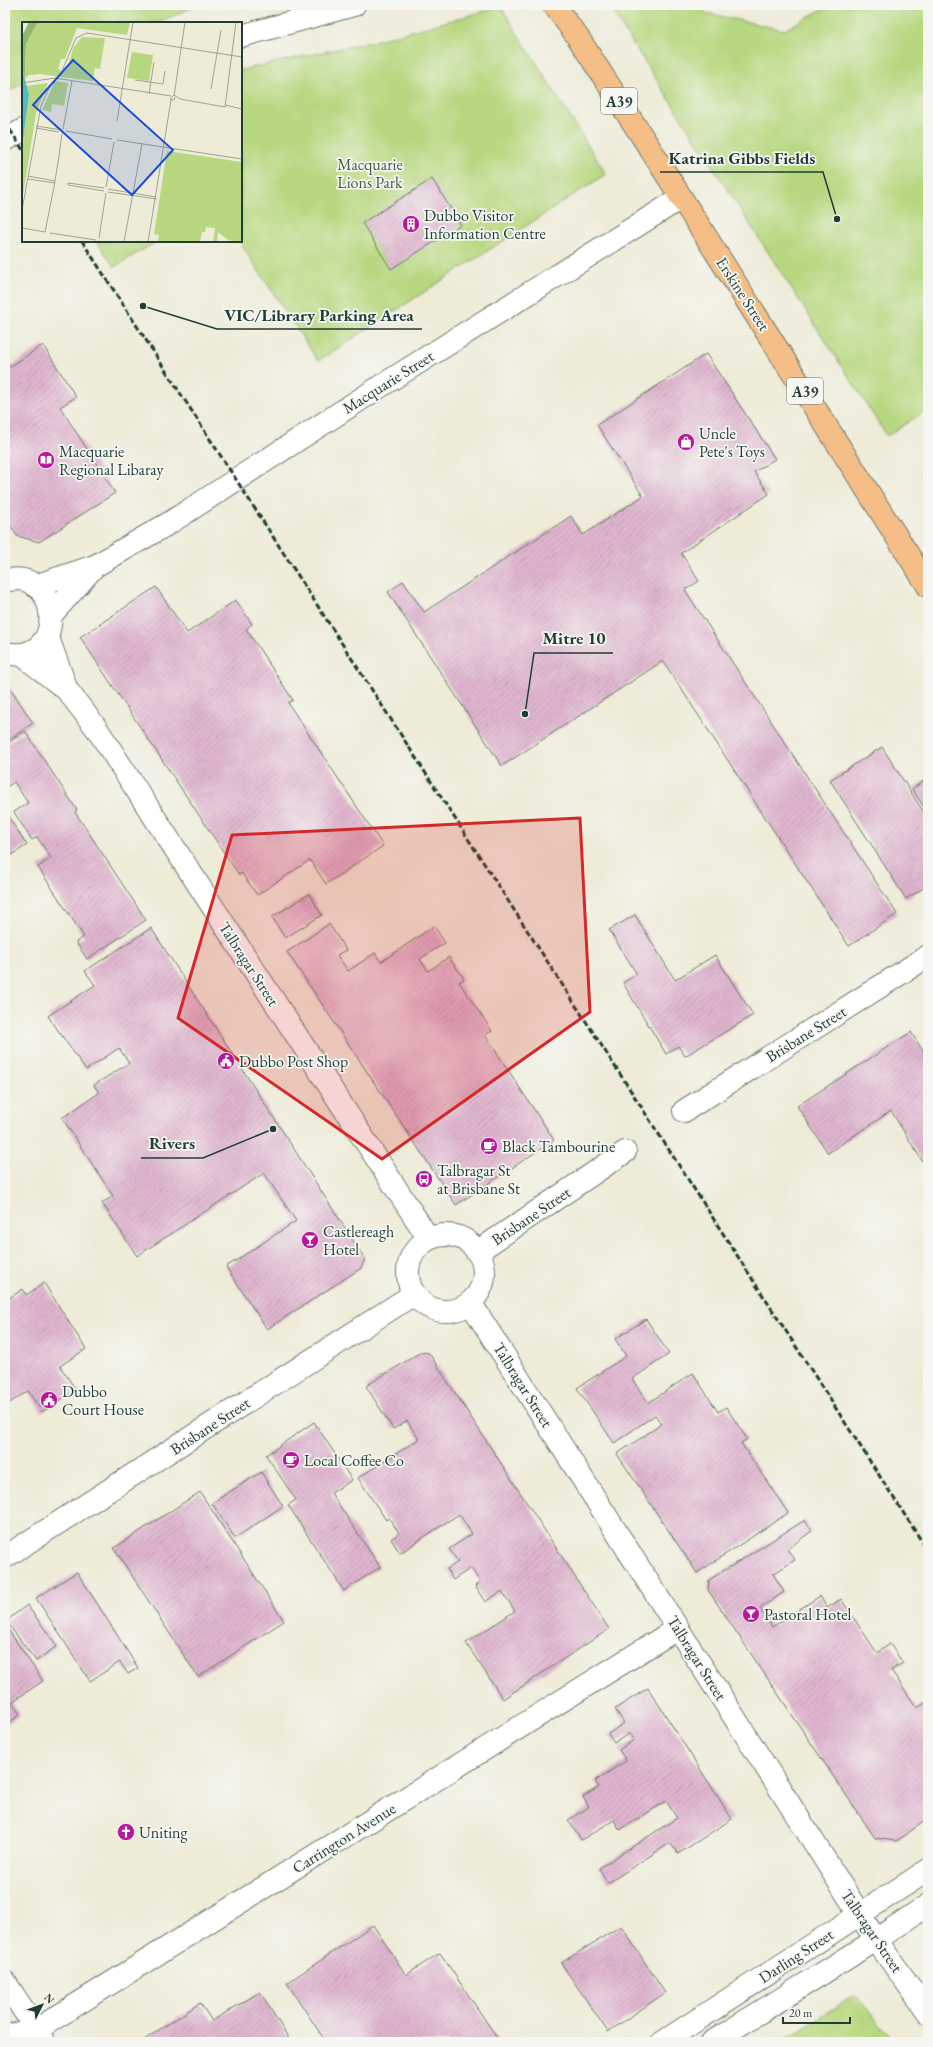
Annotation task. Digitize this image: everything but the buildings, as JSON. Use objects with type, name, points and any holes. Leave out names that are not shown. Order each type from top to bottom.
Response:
[{"type":"highway","name":"Erskine Street","points":[[554,5],[579,39],[928,586]]},
{"type":"street","points":[[242,36],[354,5]]},
{"type":"street","points":[[544,5],[579,39]]},
{"type":"street","points":[[5,140],[22,131]]},
{"type":"street","name":"Macquarie Street","points":[[52,614],[95,566],[198,505],[375,390],[681,198]]},
{"type":"street","name":"Macquarie Street","points":[[16,579],[95,566]]},
{"type":"street","points":[[13,654],[32,651],[40,644],[47,636],[51,625],[52,614],[49,603],[43,593],[16,579]]},
{"type":"street","name":"Talbragar Street","points":[[47,636],[67,690],[96,729],[429,1238]]},
{"type":"street","name":"Talbragar Street","points":[[13,654],[67,690]]},
{"type":"street","name":"Brisbane Street","points":[[684,1111],[928,956]]},
{"type":"street","name":"Brisbane Street","points":[[477,1252],[625,1152]]},
{"type":"street","points":[[445,1235],[461,1238],[470,1244],[477,1252],[481,1260],[483,1278],[476,1295],[470,1302],[461,1308],[440,1311],[421,1302],[414,1294],[409,1282],[408,1269],[411,1257],[419,1246],[429,1238],[445,1235]]},
{"type":"street","name":"Brisbane Street","points":[[5,1557],[414,1294]]},
{"type":"street","name":"Talbragar Street","points":[[470,1302],[876,1940],[928,2012]]},
{"type":"street","name":"Carrington Avenue","points":[[5,2036],[40,2036],[678,1628]]},
{"type":"street","name":"Darling Street","points":[[663,2042],[928,1870]]},
{"type":"street","name":"Darling Street","points":[[712,2042],[876,1940],[928,1905]]},
{"type":"street","points":[[5,1982],[40,2036]]},
{"type":"highlighted area","points":[[580,818],[590,1012],[382,1159],[178,1018],[232,835]]},
{"type":"green space","points":[[5,5],[197,5],[159,22],[22,22],[22,84],[5,93]]},
{"type":"green space","points":[[608,5],[698,5],[706,13],[784,30],[830,5],[928,5],[928,409],[887,436]]},
{"type":"green space","name":"Macquarie Lions Park","points":[[501,7],[606,174],[318,361],[240,242],[242,242],[242,70],[374,41]]},
{"type":"green space","points":[[98,242],[156,242],[114,267]]},
{"type":"green space","points":[[855,1995],[896,2042],[782,2042]]},
{"type":"railway","points":[[5,122],[22,148]]},
{"type":"railway","points":[[83,242],[928,1551]]},
{"type":"place","name":"Katrina Gibbs Fields","points":[[837,219]]},
{"type":"place","name":"Dubbo Visitor Information Centre","points":[[411,224]]},
{"type":"place","name":"VIC/Library Parking Area","points":[[143,306]]},
{"type":"place","name":"Uncle Pete's Toys","points":[[686,442]]},
{"type":"place","name":"Macquarie Regional Libaray","points":[[46,460]]},
{"type":"place","name":"Mitre 10","points":[[525,714]]},
{"type":"place","name":"Dubbo Post Shop","points":[[226,1061]]},
{"type":"place","name":"Rivers","points":[[273,1129]]},
{"type":"place","name":"Black Tambourine","points":[[489,1146]]},
{"type":"place","name":"Talbragar St at Brisbane St","points":[[424,1179]]},
{"type":"place","name":"Castlereagh Hotel","points":[[310,1240]]},
{"type":"place","name":"Dubbo Court House","points":[[49,1400]]},
{"type":"place","name":"Local Coffee Co","points":[[291,1460]]},
{"type":"place","name":"Pastoral Hotel","points":[[751,1614]]},
{"type":"place","name":"Uniting","points":[[126,1832]]}]
